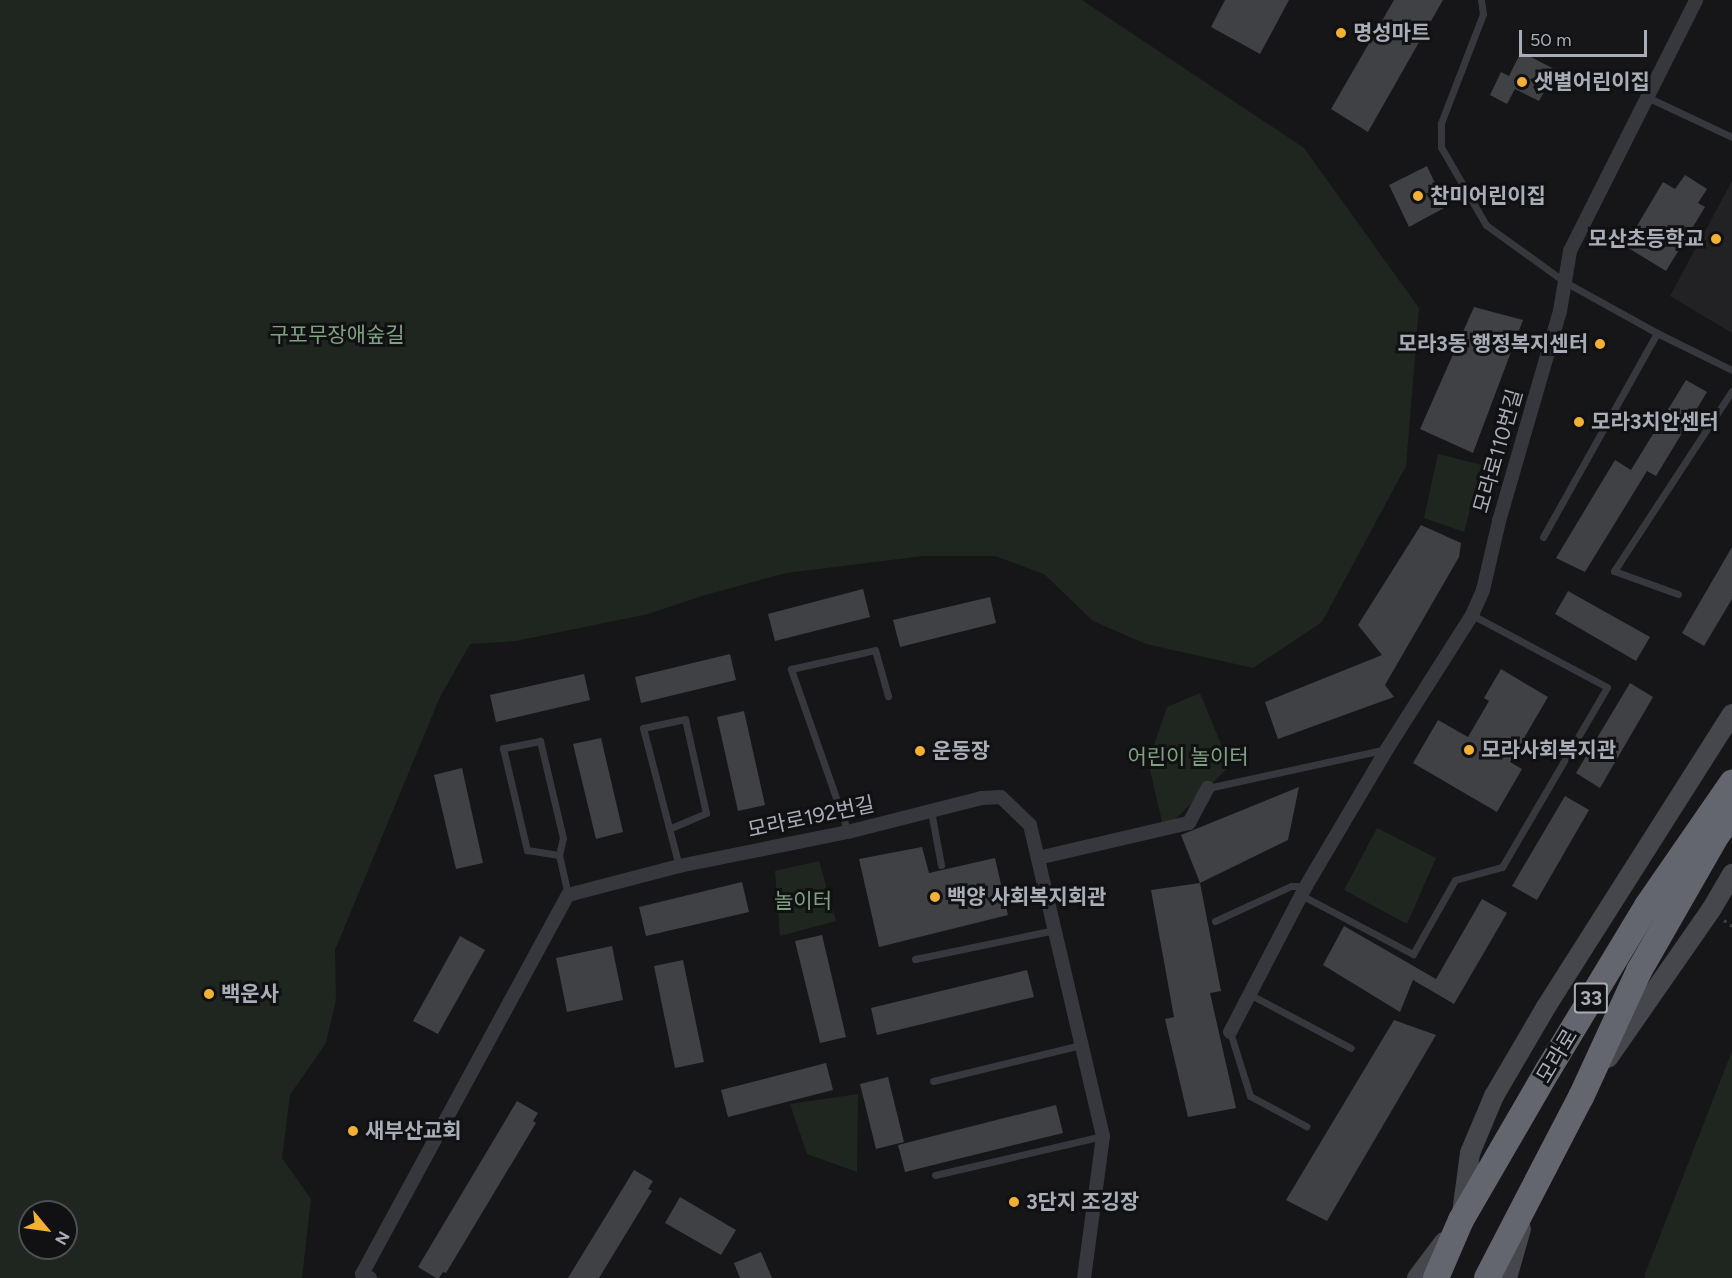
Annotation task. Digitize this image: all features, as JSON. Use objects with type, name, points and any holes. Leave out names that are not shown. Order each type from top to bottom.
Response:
[{"type":"highway","name":"모라로","points":[[1436,1278],[1461,1220],[1647,906],[1732,783]]},
{"type":"highway","name":"모라로","points":[[1487,1278],[1581,1097],[1639,971],[1717,835],[1732,815]]},
{"type":"main road","points":[[1417,1278],[1461,1220],[1470,1153],[1494,1096],[1546,1007],[1732,714]]},
{"type":"main road","points":[[1581,1097],[1711,910],[1732,874]]},
{"type":"main road","points":[[1507,1278],[1534,1188]]},
{"type":"street","name":"모라로110번길","points":[[1230,1032],[1304,891],[1387,749],[1472,615],[1483,590],[1499,521],[1560,311],[1570,251],[1649,98],[1696,0]]},
{"type":"street","points":[[1038,858],[1189,823],[1208,788]]},
{"type":"street","name":"모라로192번길","points":[[568,895],[678,866],[848,832],[981,798],[1001,797],[1030,825],[1102,1137],[1084,1278]]},
{"type":"street","points":[[370,1278],[362,1274],[568,895]]},
{"type":"lane","points":[[1481,0],[1483,14],[1442,123],[1441,147],[1486,225],[1565,282],[1657,333],[1732,370]]},
{"type":"lane","points":[[1649,98],[1732,137]]},
{"type":"lane","points":[[1543,537],[1657,333]]},
{"type":"lane","points":[[1678,594],[1614,571],[1732,391]]},
{"type":"lane","points":[[1215,921],[1291,886],[1304,891],[1413,954],[1455,880],[1502,867],[1607,687],[1472,615]]},
{"type":"lane","points":[[848,832],[790,669],[875,650],[888,696]]},
{"type":"lane","points":[[671,828],[706,813],[685,719],[643,728],[665,818],[671,828],[678,866]]},
{"type":"lane","points":[[559,855],[527,850],[503,748],[540,741],[563,838],[559,855],[568,895]]},
{"type":"lane","points":[[1208,788],[1387,749]]},
{"type":"lane","points":[[931,811],[941,865]]},
{"type":"lane","points":[[915,959],[1054,930]]},
{"type":"lane","points":[[1249,994],[1351,1048]]},
{"type":"lane","points":[[1230,1032],[1250,1096],[1306,1126]]},
{"type":"lane","points":[[933,1081],[1081,1045]]},
{"type":"lane","points":[[935,1175],[1102,1137]]},
{"type":"shaded area","name":"모산초등학교","points":[[1732,181],[1732,333],[1670,296]]},
{"type":"green space","name":"구포무장애숲길","points":[[0,0],[1082,0],[1304,148],[1419,308],[1406,466],[1322,622],[1253,668],[1146,644],[1093,621],[1044,574],[995,556],[923,556],[786,573],[702,596],[648,614],[516,641],[470,644],[440,697],[335,950],[336,1000],[326,1043],[290,1095],[282,1158],[311,1199],[302,1278],[0,1278]]},
{"type":"green space","points":[[1438,454],[1482,465],[1464,532],[1424,518]]},
{"type":"green space","name":"어린이 놀이터","points":[[1200,693],[1230,766],[1164,830],[1148,762],[1167,707]]},
{"type":"green space","points":[[1377,828],[1436,858],[1407,924],[1344,890]]},
{"type":"green space","name":"놀이터","points":[[819,861],[836,921],[780,936],[775,871]]},
{"type":"green space","points":[[1732,1051],[1732,1278],[1645,1278],[1645,1274]]},
{"type":"green space","points":[[858,1094],[857,1172],[807,1154],[790,1104]]},
{"type":"building","points":[[1225,0],[1289,0],[1260,54],[1211,27]]},
{"type":"building","points":[[1394,0],[1443,0],[1368,132],[1331,109]]},
{"type":"building","name":"샛별어린이집","points":[[1521,52],[1556,70],[1539,101],[1515,89],[1507,104],[1490,95],[1501,72],[1509,76]]},
{"type":"building","name":"찬미어린이집","points":[[1427,166],[1446,207],[1409,227],[1389,185]]},
{"type":"building","points":[[1685,175],[1707,189],[1698,203],[1705,207],[1666,271],[1625,246],[1663,182],[1675,189]]},
{"type":"building","points":[[1474,307],[1523,320],[1473,453],[1420,429]]},
{"type":"building","points":[[1686,380],[1707,392],[1656,476],[1647,471],[1585,572],[1556,558],[1615,460],[1631,470]]},
{"type":"building","points":[[1421,525],[1461,543],[1459,557],[1385,685],[1394,697],[1278,739],[1265,702],[1382,655],[1358,625]]},
{"type":"building","points":[[1732,547],[1732,599],[1704,646],[1682,633]]},
{"type":"building","points":[[863,589],[870,617],[775,641],[768,614]]},
{"type":"building","points":[[1568,591],[1650,637],[1636,661],[1555,614]]},
{"type":"building","points":[[990,597],[996,623],[900,647],[893,620]]},
{"type":"building","points":[[730,654],[736,680],[641,703],[635,677]]},
{"type":"building","name":"모라사회복지관","points":[[1501,669],[1548,697],[1510,762],[1522,769],[1497,812],[1413,763],[1438,720],[1468,737],[1489,701],[1484,698]]},
{"type":"building","points":[[584,674],[590,700],[496,722],[490,695]]},
{"type":"building","points":[[1630,683],[1653,697],[1600,788],[1576,773]]},
{"type":"building","points":[[744,711],[765,805],[738,811],[717,717]]},
{"type":"building","points":[[601,738],[623,832],[596,839],[573,744]]},
{"type":"building","points":[[462,768],[483,863],[456,869],[434,775]]},
{"type":"building","points":[[1299,787],[1288,840],[1200,883],[1181,835]]},
{"type":"building","points":[[1565,796],[1589,810],[1537,900],[1512,886]]},
{"type":"building","points":[[922,847],[929,873],[995,858],[1008,915],[879,947],[859,859]]},
{"type":"building","points":[[742,882],[749,912],[646,936],[639,907]]},
{"type":"building","points":[[1200,883],[1221,991],[1210,993],[1236,1108],[1188,1117],[1165,1019],[1174,1017],[1151,890]]},
{"type":"building","points":[[1482,899],[1507,913],[1454,1004],[1413,980],[1400,1012],[1323,965],[1344,926],[1436,979]]},
{"type":"building","points":[[822,935],[846,1037],[820,1043],[795,941]]},
{"type":"building","points":[[460,936],[485,950],[438,1034],[413,1021]]},
{"type":"building","points":[[612,946],[623,1000],[567,1012],[556,958]]},
{"type":"building","points":[[683,960],[704,1062],[675,1068],[654,966]]},
{"type":"building","points":[[1027,970],[1034,997],[877,1035],[871,1008]]},
{"type":"building","points":[[1394,1020],[1436,1035],[1327,1221],[1286,1200]]},
{"type":"building","points":[[826,1063],[833,1090],[728,1117],[721,1090]]},
{"type":"building","points":[[888,1077],[904,1142],[876,1149],[860,1084]]},
{"type":"building","points":[[517,1101],[538,1113],[533,1121],[536,1123],[446,1273],[443,1272],[439,1278],[436,1278],[418,1267]]},
{"type":"building","points":[[1056,1105],[1063,1133],[905,1172],[898,1145]]},
{"type":"building","points":[[634,1170],[653,1181],[648,1189],[652,1191],[599,1278],[568,1278]]},
{"type":"building","points":[[680,1197],[736,1230],[721,1255],[665,1223]]},
{"type":"building","points":[[761,1252],[772,1278],[740,1278],[734,1263]]},
{"type":"place","name":"명성마트","points":[[1341,33]]},
{"type":"place","name":"샛별어린이집","points":[[1522,82]]},
{"type":"place","name":"찬미어린이집","points":[[1418,196]]},
{"type":"place","name":"모산초등학교","points":[[1716,239]]},
{"type":"place","name":"모라3동 행정복지센터","points":[[1600,344]]},
{"type":"place","name":"모라3치안센터","points":[[1579,422]]},
{"type":"place","name":"모라사회복지관","points":[[1469,750]]},
{"type":"place","name":"운동장","points":[[920,751]]},
{"type":"place","name":"백양 사회복지회관","points":[[935,897]]},
{"type":"place","name":"백운사","points":[[209,994]]},
{"type":"place","name":"새부산교회","points":[[353,1131]]},
{"type":"place","name":"3단지 조깅장","points":[[1014,1202]]}]
